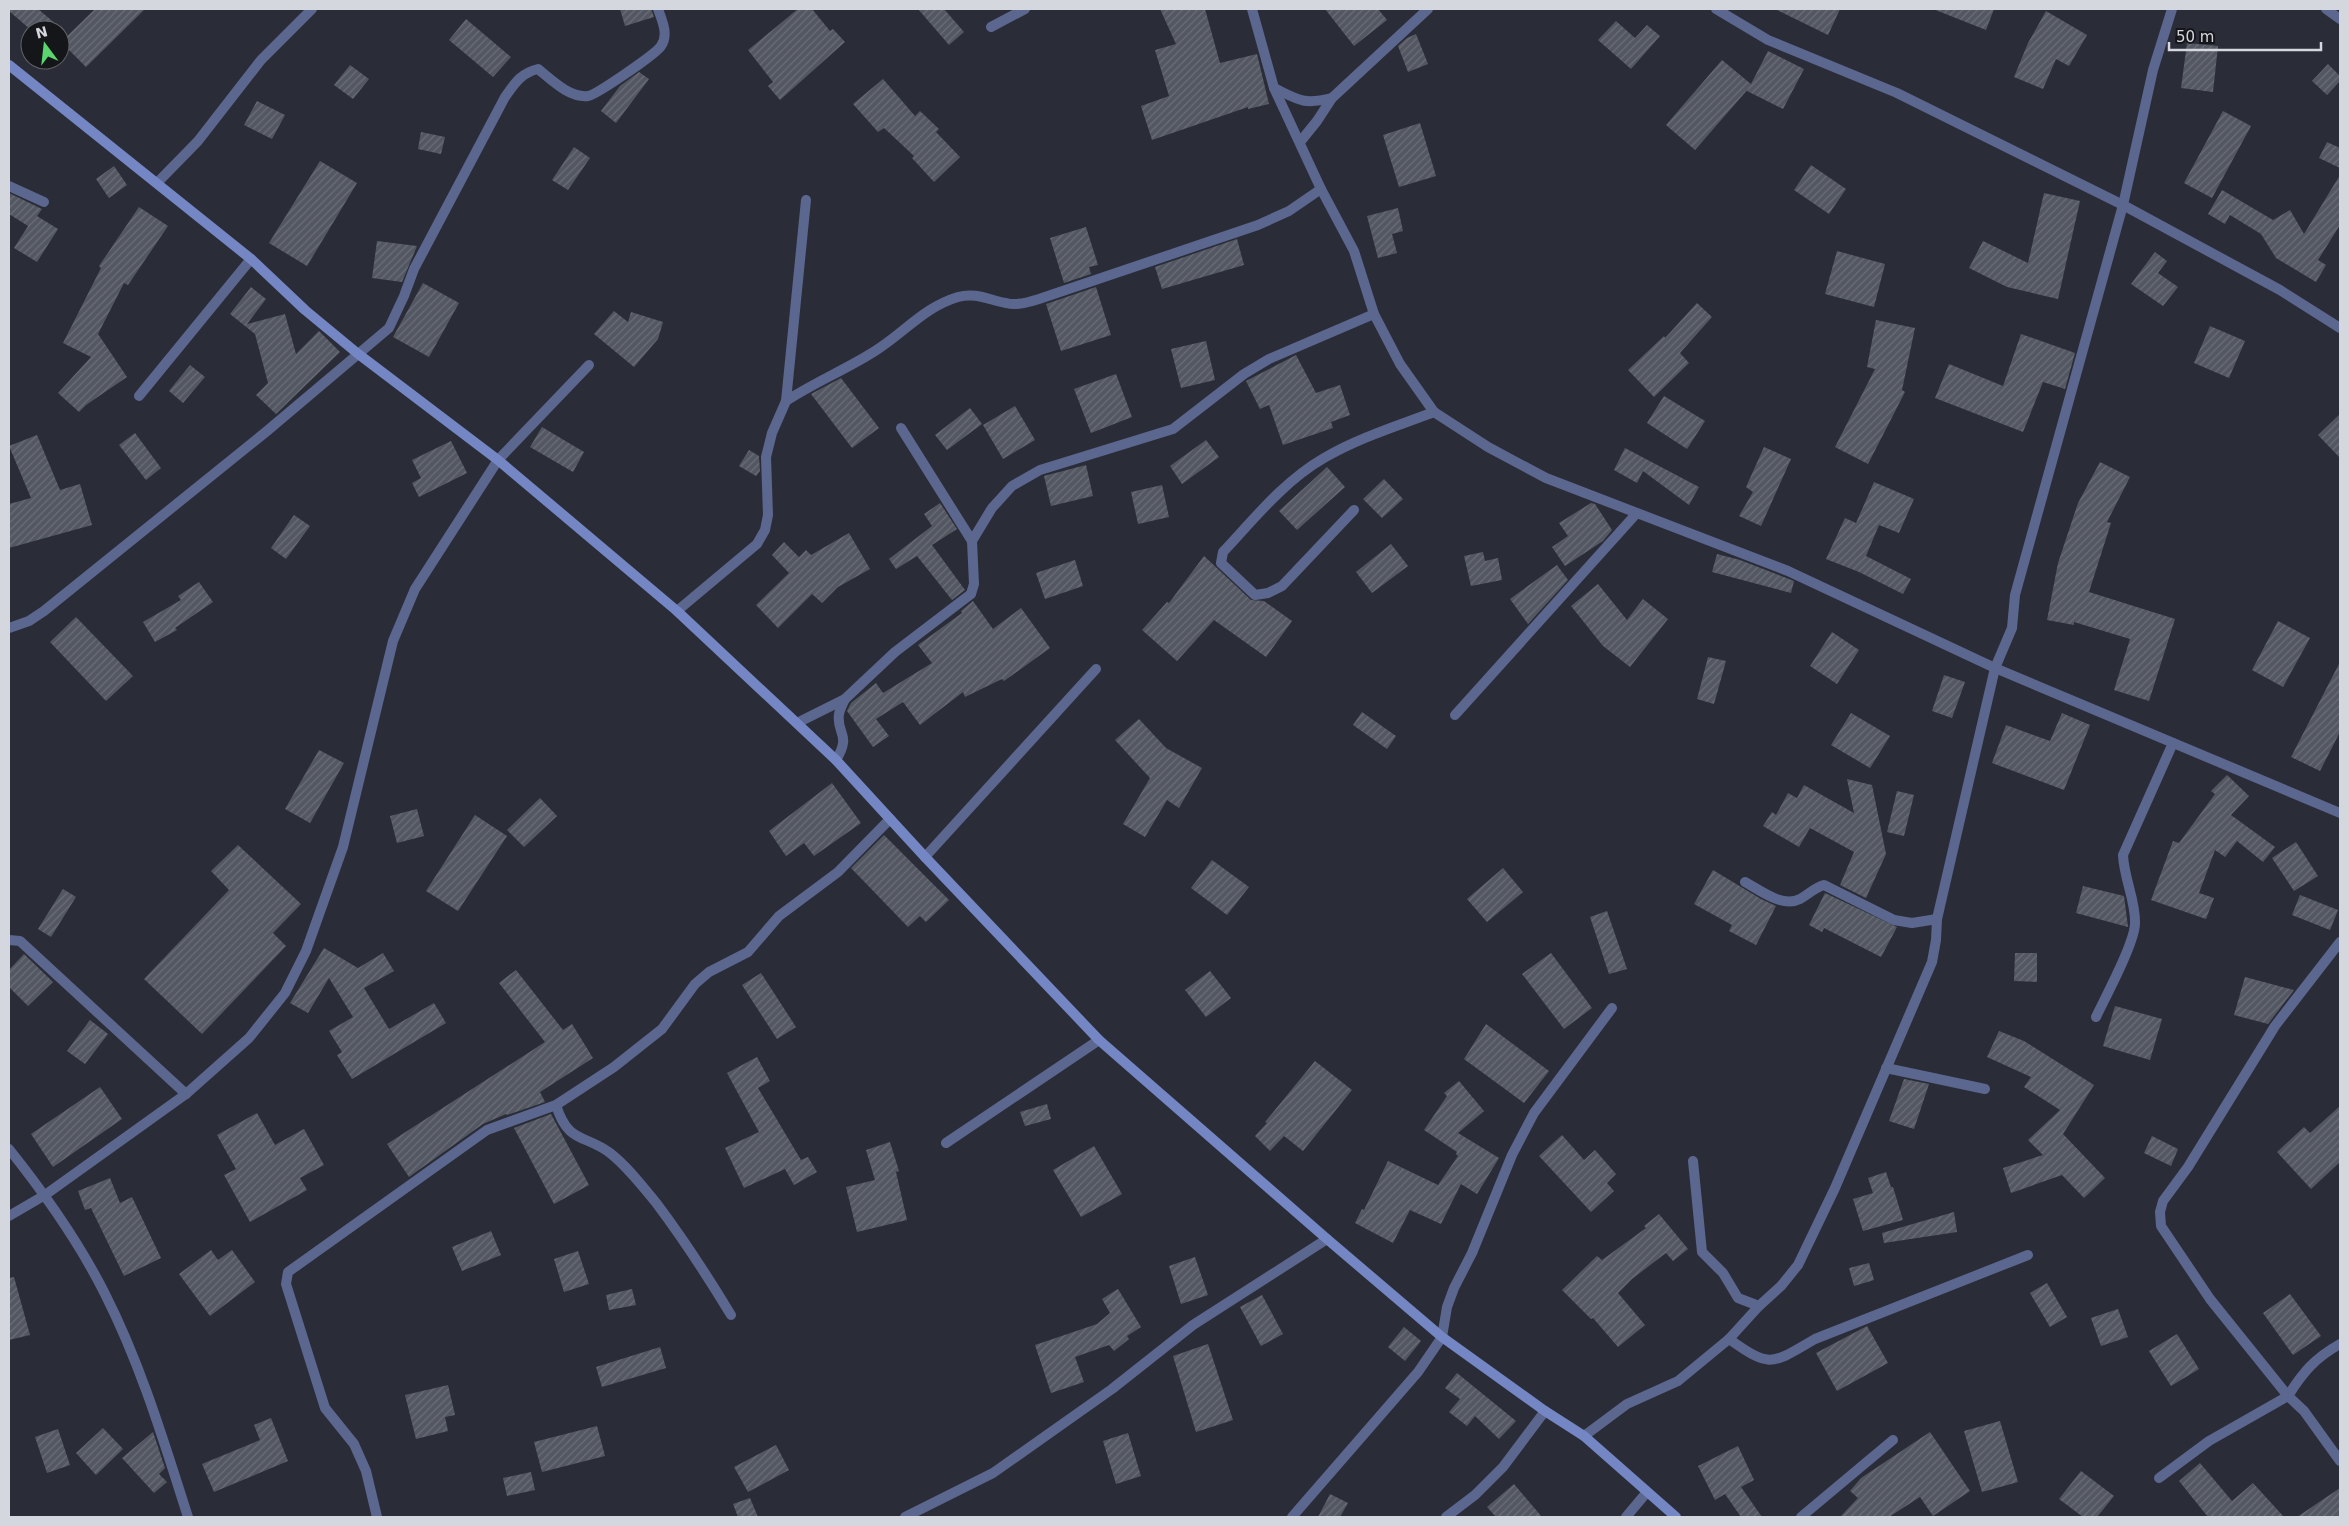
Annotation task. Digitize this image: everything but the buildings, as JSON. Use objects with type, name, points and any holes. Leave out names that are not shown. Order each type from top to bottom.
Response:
[{"type":"street","points":[[157,183],[198,142],[261,60],[312,9]]},
{"type":"street","points":[[9,628],[29,621],[44,611],[267,431],[357,353],[389,328],[414,269],[505,97],[517,79],[526,72],[538,69],[572,94],[588,96],[600,92],[608,84],[652,56],[662,45],[665,27],[658,9]]},
{"type":"street","points":[[991,27],[1025,9]]},
{"type":"street","points":[[1252,9],[1274,88],[1321,189],[1354,251],[1374,314],[1400,364],[1434,412],[1488,447],[1546,478],[1788,571],[1995,668],[2340,813]]},
{"type":"street","points":[[1300,142],[1317,122],[1332,98],[1428,9]]},
{"type":"street","points":[[1716,9],[1768,40],[1897,93],[2123,205],[2280,290],[2340,328]]},
{"type":"street","points":[[1584,1436],[1627,1404],[1678,1381],[1729,1339],[1759,1306],[1781,1286],[1798,1265],[1835,1188],[1932,962],[1937,919],[1995,668],[2012,628],[2015,594],[2123,205],[2153,70],[2172,9]]},
{"type":"street","points":[[2326,9],[2340,19]]},
{"type":"street","points":[[9,65],[251,259],[304,310],[357,353],[498,460],[677,611],[836,760],[924,857],[1099,1040],[1442,1337],[1545,1411],[1584,1436],[1676,1517]]},
{"type":"street","points":[[1274,88],[1304,102],[1332,98]]},
{"type":"street","points":[[9,186],[44,202]]},
{"type":"street","points":[[786,401],[807,387],[867,356],[891,341],[923,313],[941,304],[960,297],[978,295],[1007,304],[1020,304],[1039,299],[1258,225],[1289,211],[1321,189]]},
{"type":"street","points":[[677,611],[757,544],[765,530],[768,515],[766,457],[772,433],[786,401],[806,200]]},
{"type":"street","points":[[139,396],[251,259]]},
{"type":"street","points":[[972,541],[998,500],[1012,486],[1040,470],[1173,429],[1244,374],[1269,360],[1374,314]]},
{"type":"street","points":[[9,1216],[45,1195],[186,1094],[249,1038],[285,993],[306,952],[342,847],[393,641],[415,589],[498,460],[589,365]]},
{"type":"street","points":[[1354,510],[1282,586],[1268,593],[1255,595],[1227,571],[1221,563],[1223,552],[1289,483],[1323,458],[1365,438],[1434,412]]},
{"type":"street","points":[[797,723],[845,699],[895,652],[971,594],[974,584],[972,541],[901,428]]},
{"type":"street","points":[[1455,715],[1636,514]]},
{"type":"street","points":[[924,857],[1096,669]]},
{"type":"street","points":[[836,760],[843,749],[844,741],[839,713],[845,699]]},
{"type":"street","points":[[2096,1017],[2131,940],[2135,925],[2134,910],[2123,856],[2173,743]]},
{"type":"street","points":[[377,1517],[366,1470],[354,1444],[325,1408],[286,1284],[286,1278],[294,1266],[487,1130],[556,1105],[614,1067],[662,1029],[696,984],[709,972],[748,952],[779,916],[838,872],[890,819]]},
{"type":"street","points":[[1745,882],[1781,901],[1791,902],[1800,899],[1814,888],[1824,886],[1894,920],[1912,923],[1937,919]]},
{"type":"street","points":[[9,940],[20,942],[186,1094]]},
{"type":"street","points":[[2340,942],[2275,1026],[2188,1167],[2163,1201],[2160,1212],[2161,1226],[2210,1299],[2288,1396],[2304,1411],[2340,1461]]},
{"type":"street","points":[[1292,1517],[1418,1372],[1442,1337],[1447,1307],[1454,1288],[1472,1253],[1512,1155],[1534,1112],[1612,1008]]},
{"type":"street","points":[[946,1143],[1099,1040]]},
{"type":"street","points":[[1886,1068],[1985,1089]]},
{"type":"street","points":[[556,1105],[560,1119],[570,1132],[611,1154],[642,1184],[684,1240],[731,1315]]},
{"type":"street","points":[[9,1149],[45,1195],[104,1293],[121,1330],[162,1438],[188,1517]]},
{"type":"street","points":[[1694,1162],[1702,1252],[1723,1273],[1738,1298],[1759,1306]]},
{"type":"street","points":[[905,1517],[993,1473],[1112,1389],[1193,1325],[1327,1239]]},
{"type":"street","points":[[1729,1339],[1754,1357],[1768,1361],[1782,1358],[1815,1339],[2028,1255]]},
{"type":"street","points":[[2159,1478],[2209,1441],[2288,1396],[2305,1369],[2326,1352],[2340,1344]]},
{"type":"street","points":[[1446,1517],[1475,1495],[1504,1467],[1545,1411]]},
{"type":"street","points":[[1801,1517],[1893,1440]]},
{"type":"street","points":[[1626,1517],[1647,1492]]}]
